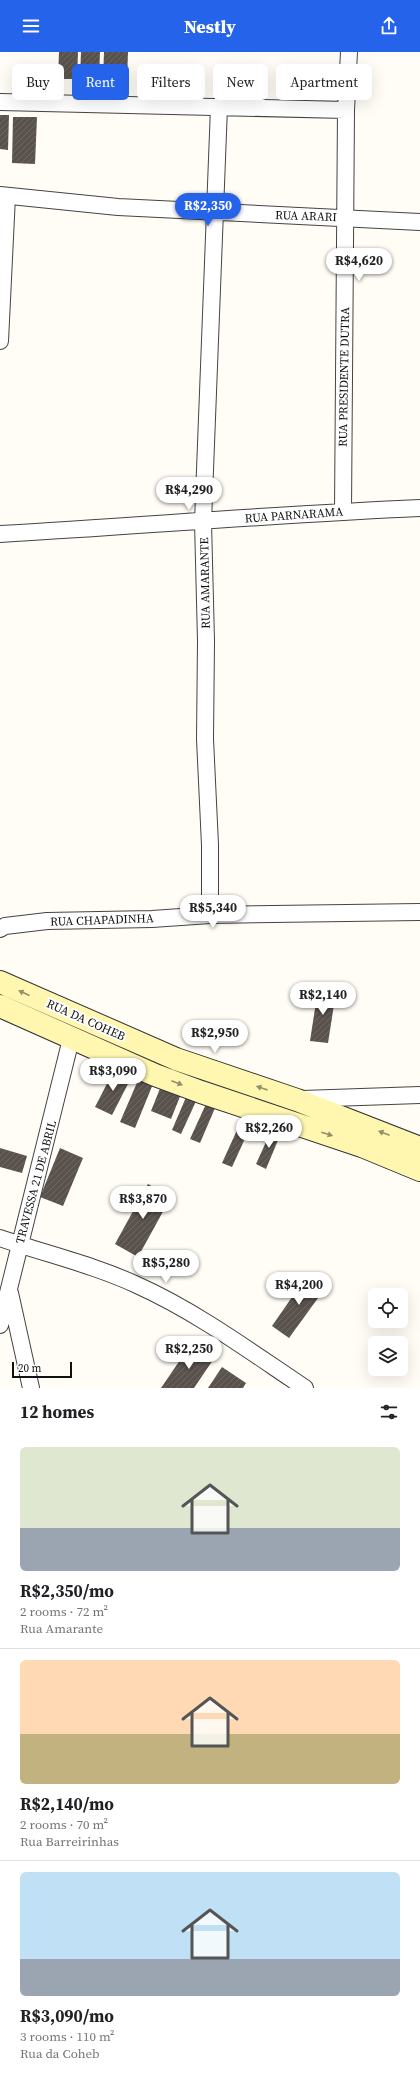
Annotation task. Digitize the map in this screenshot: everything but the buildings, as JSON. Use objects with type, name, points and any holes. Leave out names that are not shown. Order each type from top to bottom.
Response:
[{"type":"street","name":"RUA PRESIDENTE DUTRA","points":[[343,511],[346,110],[349,52]]},
{"type":"street","points":[[0,102],[346,110]]},
{"type":"street","name":"RUA AMARANTE","points":[[210,915],[210,845],[205,739],[206,641],[203,522],[219,107]]},
{"type":"street","points":[[0,341],[3,195]]},
{"type":"street","name":"RUA ARARI","points":[[3,195],[118,207],[216,213],[346,217],[420,222]]},
{"type":"street","name":"RUA PARNARAMA","points":[[0,534],[203,522],[343,511],[420,508]]},
{"type":"street","name":"RUA CHAPADINHA","points":[[0,929],[5,926],[47,921],[152,919],[210,915],[420,912]]},
{"type":"street","name":"RUA DA COHEB","points":[[0,982],[176,1059],[297,1100],[420,1148]]},
{"type":"street","name":"RUA DA COHEB","points":[[0,1006],[71,1039],[201,1092],[362,1146],[420,1170]]},
{"type":"street","name":"TRAVESSA 21 DE ABRIL","points":[[0,1325],[10,1291],[19,1245],[44,1152],[71,1039]]},
{"type":"street","points":[[297,1100],[420,1095]]},
{"type":"street","points":[[0,1238],[105,1271],[139,1285],[187,1312],[305,1388]]},
{"type":"street","points":[[10,1291],[31,1388]]}]
